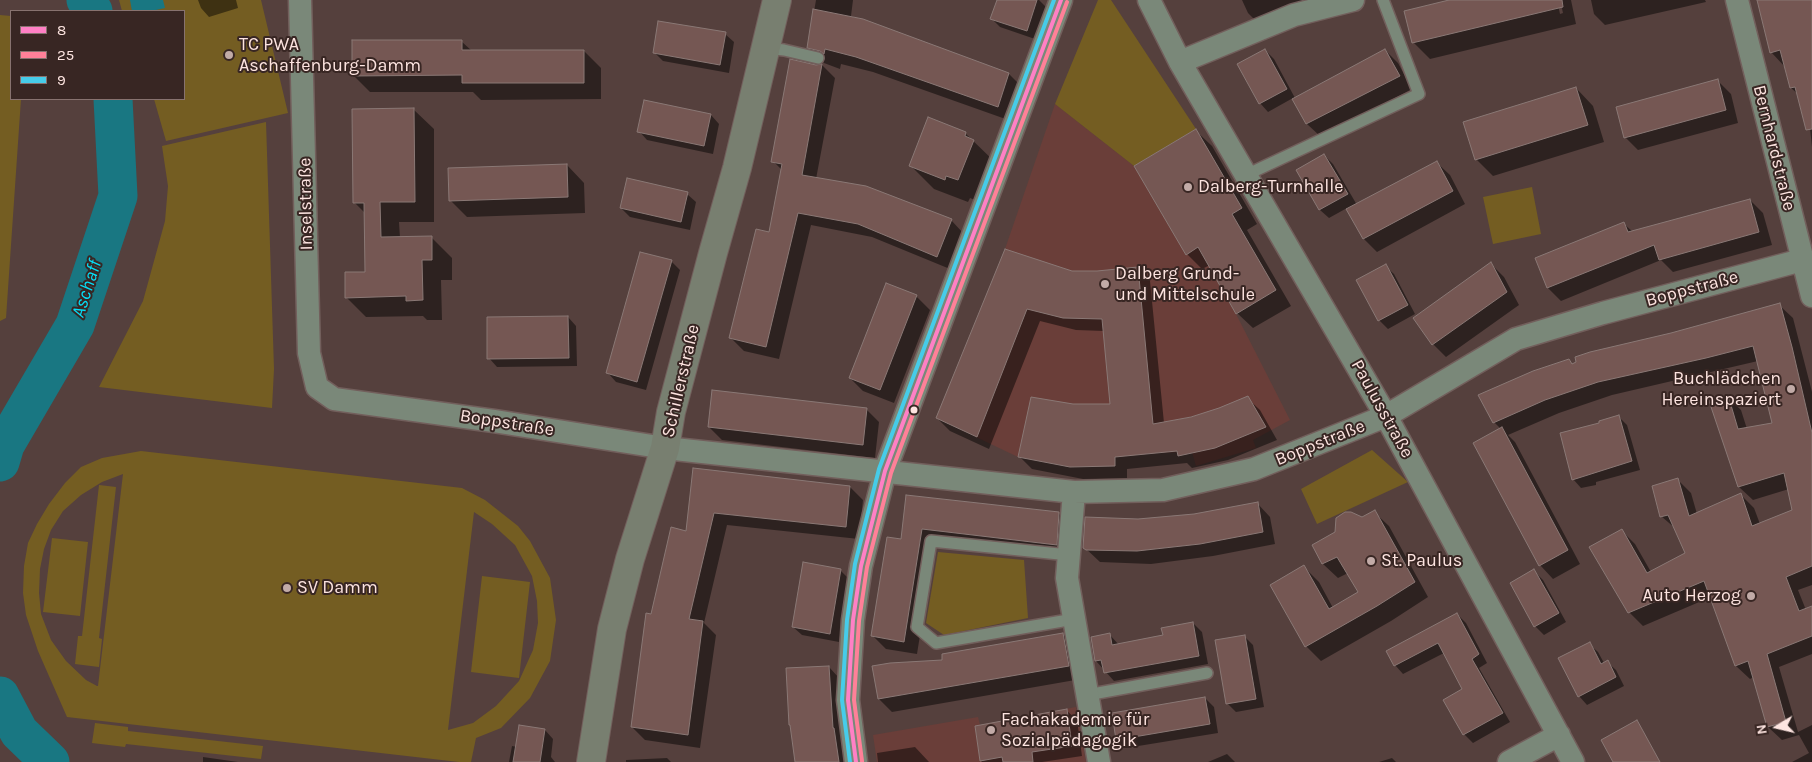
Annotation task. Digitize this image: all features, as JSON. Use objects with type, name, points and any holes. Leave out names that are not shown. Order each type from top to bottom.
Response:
[{"type":"main road","name":"Schillerstraße","points":[[591,762],[612,629],[630,559],[665,448],[671,412],[737,168],[777,0]]},
{"type":"street","name":"Inselstraße","points":[[300,0],[309,353],[317,387],[334,399]]},
{"type":"street","points":[[856,762],[848,700],[853,620],[861,566],[885,471],[1061,0]]},
{"type":"street","name":"Paulusstraße","points":[[1150,0],[1180,62],[1386,416],[1573,762]]},
{"type":"street","points":[[1180,62],[1294,15],[1353,0]]},
{"type":"street","name":"Bernhardstraße","points":[[1738,0],[1812,296]]},
{"type":"street","name":"Boppstraße","points":[[334,399],[494,421],[665,448],[1074,492],[1163,490],[1254,469],[1386,416],[1516,338],[1603,312],[1802,260]]},
{"type":"street","points":[[1074,492],[1067,578],[1099,762]]},
{"type":"street","points":[[1509,762],[1558,735]]},
{"type":"lane","points":[[1246,175],[1419,94],[1383,0]]},
{"type":"lane","points":[[766,48],[818,58]]},
{"type":"lane","points":[[1069,555],[930,541],[917,627],[936,643],[1074,620]]},
{"type":"lane","points":[[1087,695],[1207,673]]},
{"type":"shaded area","name":"TC PWA Aschaffenburg-Damm","points":[[119,0],[261,0],[288,113],[166,141],[154,100],[185,100],[185,10],[122,10]]},
{"type":"shaded area","points":[[1098,0],[1111,0],[1196,129],[1134,166],[1055,104]]},
{"type":"shaded area","points":[[0,15],[10,16],[10,100],[21,100],[6,318],[0,321]]},
{"type":"shaded area","name":"Dalberg Grund- und Mittelschule","points":[[1055,104],[1134,166],[1186,254],[1198,247],[1236,314],[1290,420],[1253,440],[1256,448],[1196,466],[1192,452],[1115,457],[1018,457],[936,418],[1005,249]]},
{"type":"shaded area","points":[[266,122],[274,369],[272,408],[99,387],[143,301],[165,221],[168,186],[162,146]]},
{"type":"shaded area","points":[[1532,187],[1541,234],[1493,244],[1483,197]]},
{"type":"shaded area","points":[[1372,450],[1408,482],[1317,524],[1301,489]]},
{"type":"shaded area","name":"SV Damm","points":[[141,451],[462,488],[485,500],[518,526],[530,541],[550,578],[556,620],[550,661],[530,698],[501,728],[476,738],[471,762],[67,717],[38,651],[26,615],[23,593],[24,566],[28,543],[49,504],[65,483],[81,467],[102,458]],"holes":[[[123,474],[98,686],[97,686],[86,680],[66,661],[51,640],[41,614],[39,593],[40,569],[44,549],[51,530],[63,511],[81,495],[102,482]],[[474,512],[492,524],[515,545],[532,576],[537,601],[538,623],[533,650],[519,681],[496,706],[473,723],[448,730]]]},
{"type":"shaded area","points":[[99,485],[116,487],[99,638],[102,639],[99,667],[75,664],[78,636],[82,636]]},
{"type":"shaded area","points":[[52,538],[88,542],[80,616],[43,612]]},
{"type":"shaded area","points":[[938,552],[1024,560],[1028,618],[944,635],[926,623]]},
{"type":"shaded area","points":[[482,576],[530,582],[519,678],[471,672]]},
{"type":"shaded area","name":"Fachakademie für Sozialpädagogik","points":[[1076,707],[1086,762],[877,762],[873,735],[978,717],[980,725]]},
{"type":"shaded area","points":[[95,723],[128,727],[128,731],[263,746],[261,759],[126,744],[125,747],[92,743]]},
{"type":"water","points":[[130,0],[163,0],[165,8],[156,10],[132,10]]},
{"type":"building","points":[[997,0],[1037,0],[1027,31],[990,19]]},
{"type":"building","points":[[1449,0],[1562,0],[1563,7],[1412,43],[1404,11]]},
{"type":"building","points":[[1757,0],[1812,0],[1812,129],[1806,130],[1795,87],[1790,88],[1780,50],[1770,53]]},
{"type":"building","points":[[813,9],[863,19],[1009,73],[998,107],[856,57],[825,49],[824,54],[807,48]]},
{"type":"building","points":[[658,21],[726,32],[720,65],[653,53]]},
{"type":"building","points":[[352,40],[462,40],[462,50],[584,50],[584,83],[462,83],[462,75],[352,76]]},
{"type":"building","points":[[1265,49],[1287,89],[1259,104],[1237,64]]},
{"type":"building","points":[[1385,49],[1400,76],[1306,124],[1292,99]]},
{"type":"building","points":[[790,59],[816,65],[822,64],[802,175],[866,186],[952,219],[937,257],[858,224],[798,213],[766,347],[729,338],[756,229],[769,232],[782,164],[771,162]]},
{"type":"building","points":[[1718,79],[1726,110],[1624,138],[1616,107]]},
{"type":"building","points":[[1576,87],[1588,125],[1475,160],[1463,122]]},
{"type":"building","points":[[644,100],[711,114],[704,146],[637,132]]},
{"type":"building","points":[[414,108],[415,202],[380,202],[381,237],[432,236],[432,260],[422,260],[423,300],[406,301],[406,296],[345,298],[345,272],[365,272],[364,203],[353,203],[352,109]]},
{"type":"building","points":[[928,117],[966,132],[965,136],[974,140],[958,180],[946,176],[945,180],[909,166]]},
{"type":"building","name":"Dalberg-Turnhalle","points":[[1196,129],[1242,208],[1232,214],[1276,290],[1236,314],[1198,247],[1186,255],[1134,166]]},
{"type":"building","points":[[1324,154],[1348,194],[1319,210],[1296,170]]},
{"type":"building","points":[[1437,161],[1453,191],[1363,239],[1346,209]]},
{"type":"building","points":[[567,164],[568,197],[449,201],[448,168]]},
{"type":"building","points":[[627,178],[688,192],[681,222],[620,208]]},
{"type":"building","points":[[1750,199],[1759,232],[1659,260],[1654,245],[1547,288],[1535,258],[1624,222],[1628,232]]},
{"type":"building","points":[[1005,249],[1072,271],[1097,271],[1138,267],[1153,424],[1191,417],[1248,396],[1266,427],[1215,448],[1178,456],[1177,451],[1115,457],[1115,466],[1070,467],[1018,457],[1031,397],[1073,404],[1110,404],[1102,319],[1063,318],[1027,309],[977,437],[936,418]]},
{"type":"building","points":[[640,252],[672,260],[637,382],[606,373]]},
{"type":"building","points":[[1491,262],[1507,292],[1432,345],[1413,318]]},
{"type":"building","points":[[1386,264],[1408,305],[1378,321],[1356,280]]},
{"type":"building","points":[[886,283],[917,295],[880,390],[849,378]]},
{"type":"building","points":[[1780,303],[1812,433],[1812,566],[1786,577],[1799,611],[1812,606],[1812,636],[1767,654],[1786,722],[1767,727],[1748,661],[1735,666],[1704,581],[1628,613],[1589,547],[1622,529],[1647,573],[1685,553],[1668,515],[1660,517],[1652,486],[1678,478],[1689,516],[1741,493],[1752,526],[1792,510],[1784,473],[1738,487],[1709,401],[1728,395],[1738,429],[1772,423],[1753,346],[1598,382],[1545,400],[1493,423],[1478,395],[1533,371],[1569,359],[1572,364],[1576,362],[1575,357],[1590,352],[1671,333]]},
{"type":"building","points":[[568,316],[569,358],[487,359],[487,317]]},
{"type":"building","points":[[712,390],[867,408],[863,445],[708,427]]},
{"type":"building","points":[[1619,415],[1632,461],[1572,480],[1560,433],[1599,423],[1599,421]]},
{"type":"building","points":[[1502,427],[1568,550],[1539,566],[1473,443]]},
{"type":"building","points":[[693,468],[850,486],[846,527],[714,513],[689,619],[703,621],[688,735],[631,727],[646,613],[651,614],[671,527],[686,531]]},
{"type":"building","points":[[906,495],[1059,512],[1057,545],[922,529],[904,642],[871,636],[887,537],[901,539]]},
{"type":"building","points":[[1258,502],[1263,532],[1200,544],[1137,551],[1086,550],[1083,548],[1085,517],[1138,519],[1194,514]]},
{"type":"building","name":"St. Paulus","points":[[1375,510],[1415,582],[1305,647],[1270,585],[1304,565],[1329,609],[1358,592],[1337,557],[1322,564],[1312,545],[1335,532],[1336,518],[1345,512],[1351,512],[1362,517]]},
{"type":"building","points":[[803,562],[841,569],[830,634],[792,627]]},
{"type":"building","points":[[1534,569],[1559,613],[1534,627],[1510,583]]},
{"type":"building","points":[[1457,613],[1479,654],[1472,659],[1503,713],[1463,735],[1443,700],[1462,689],[1438,643],[1394,666],[1386,651]]},
{"type":"building","points":[[1193,622],[1199,656],[1104,673],[1101,660],[1095,661],[1091,637],[1110,633],[1112,645],[1163,635],[1161,628]]},
{"type":"building","points":[[1063,633],[1069,666],[878,699],[872,666],[942,660],[942,654]]},
{"type":"building","points":[[1245,635],[1256,699],[1226,704],[1215,640]]},
{"type":"building","points":[[1590,642],[1601,664],[1608,660],[1616,677],[1578,697],[1558,658]]},
{"type":"building","points":[[829,666],[833,728],[839,762],[795,762],[789,725],[786,668]]},
{"type":"building","points":[[1205,697],[1210,724],[1116,740],[1112,713]]},
{"type":"building","points":[[1067,709],[1072,746],[1032,752],[1033,762],[1003,762],[1002,757],[980,761],[975,726]]},
{"type":"building","points":[[1637,720],[1660,762],[1613,762],[1601,740]]},
{"type":"building","points":[[519,725],[545,729],[540,762],[513,762]]},
{"type":"waterway","name":"Aschaff","points":[[86,0],[92,10]]},
{"type":"waterway","name":"Aschaff","points":[[0,462],[5,445],[75,325],[118,196],[113,100]]},
{"type":"waterway","name":"Aschaff","points":[[0,696],[19,732],[50,762]]},
{"type":"transit line","name":"9","points":[[850,762],[842,700],[847,620],[855,564],[879,469],[1054,0]]},
{"type":"transit line","name":"8","points":[[856,762],[848,700],[853,620],[861,566],[885,471],[1061,0]]},
{"type":"transit line","name":"25","points":[[862,761],[854,700],[859,621],[867,567],[891,473],[1067,2]]},
{"type":"place","name":"TC PWA Aschaffenburg-Damm","points":[[229,55]]},
{"type":"place","name":"Dalberg-Turnhalle","points":[[1188,187]]},
{"type":"place","name":"Dalberg Grund- und Mittelschule","points":[[1105,284]]},
{"type":"place","name":"Buchlädchen Hereinspaziert","points":[[1791,389]]},
{"type":"place","name":"St. Paulus","points":[[1371,561]]},
{"type":"place","name":"SV Damm","points":[[287,588]]},
{"type":"place","name":"Auto Herzog","points":[[1751,596]]},
{"type":"place","name":"Fachakademie für Sozialpädagogik","points":[[991,730]]}]
